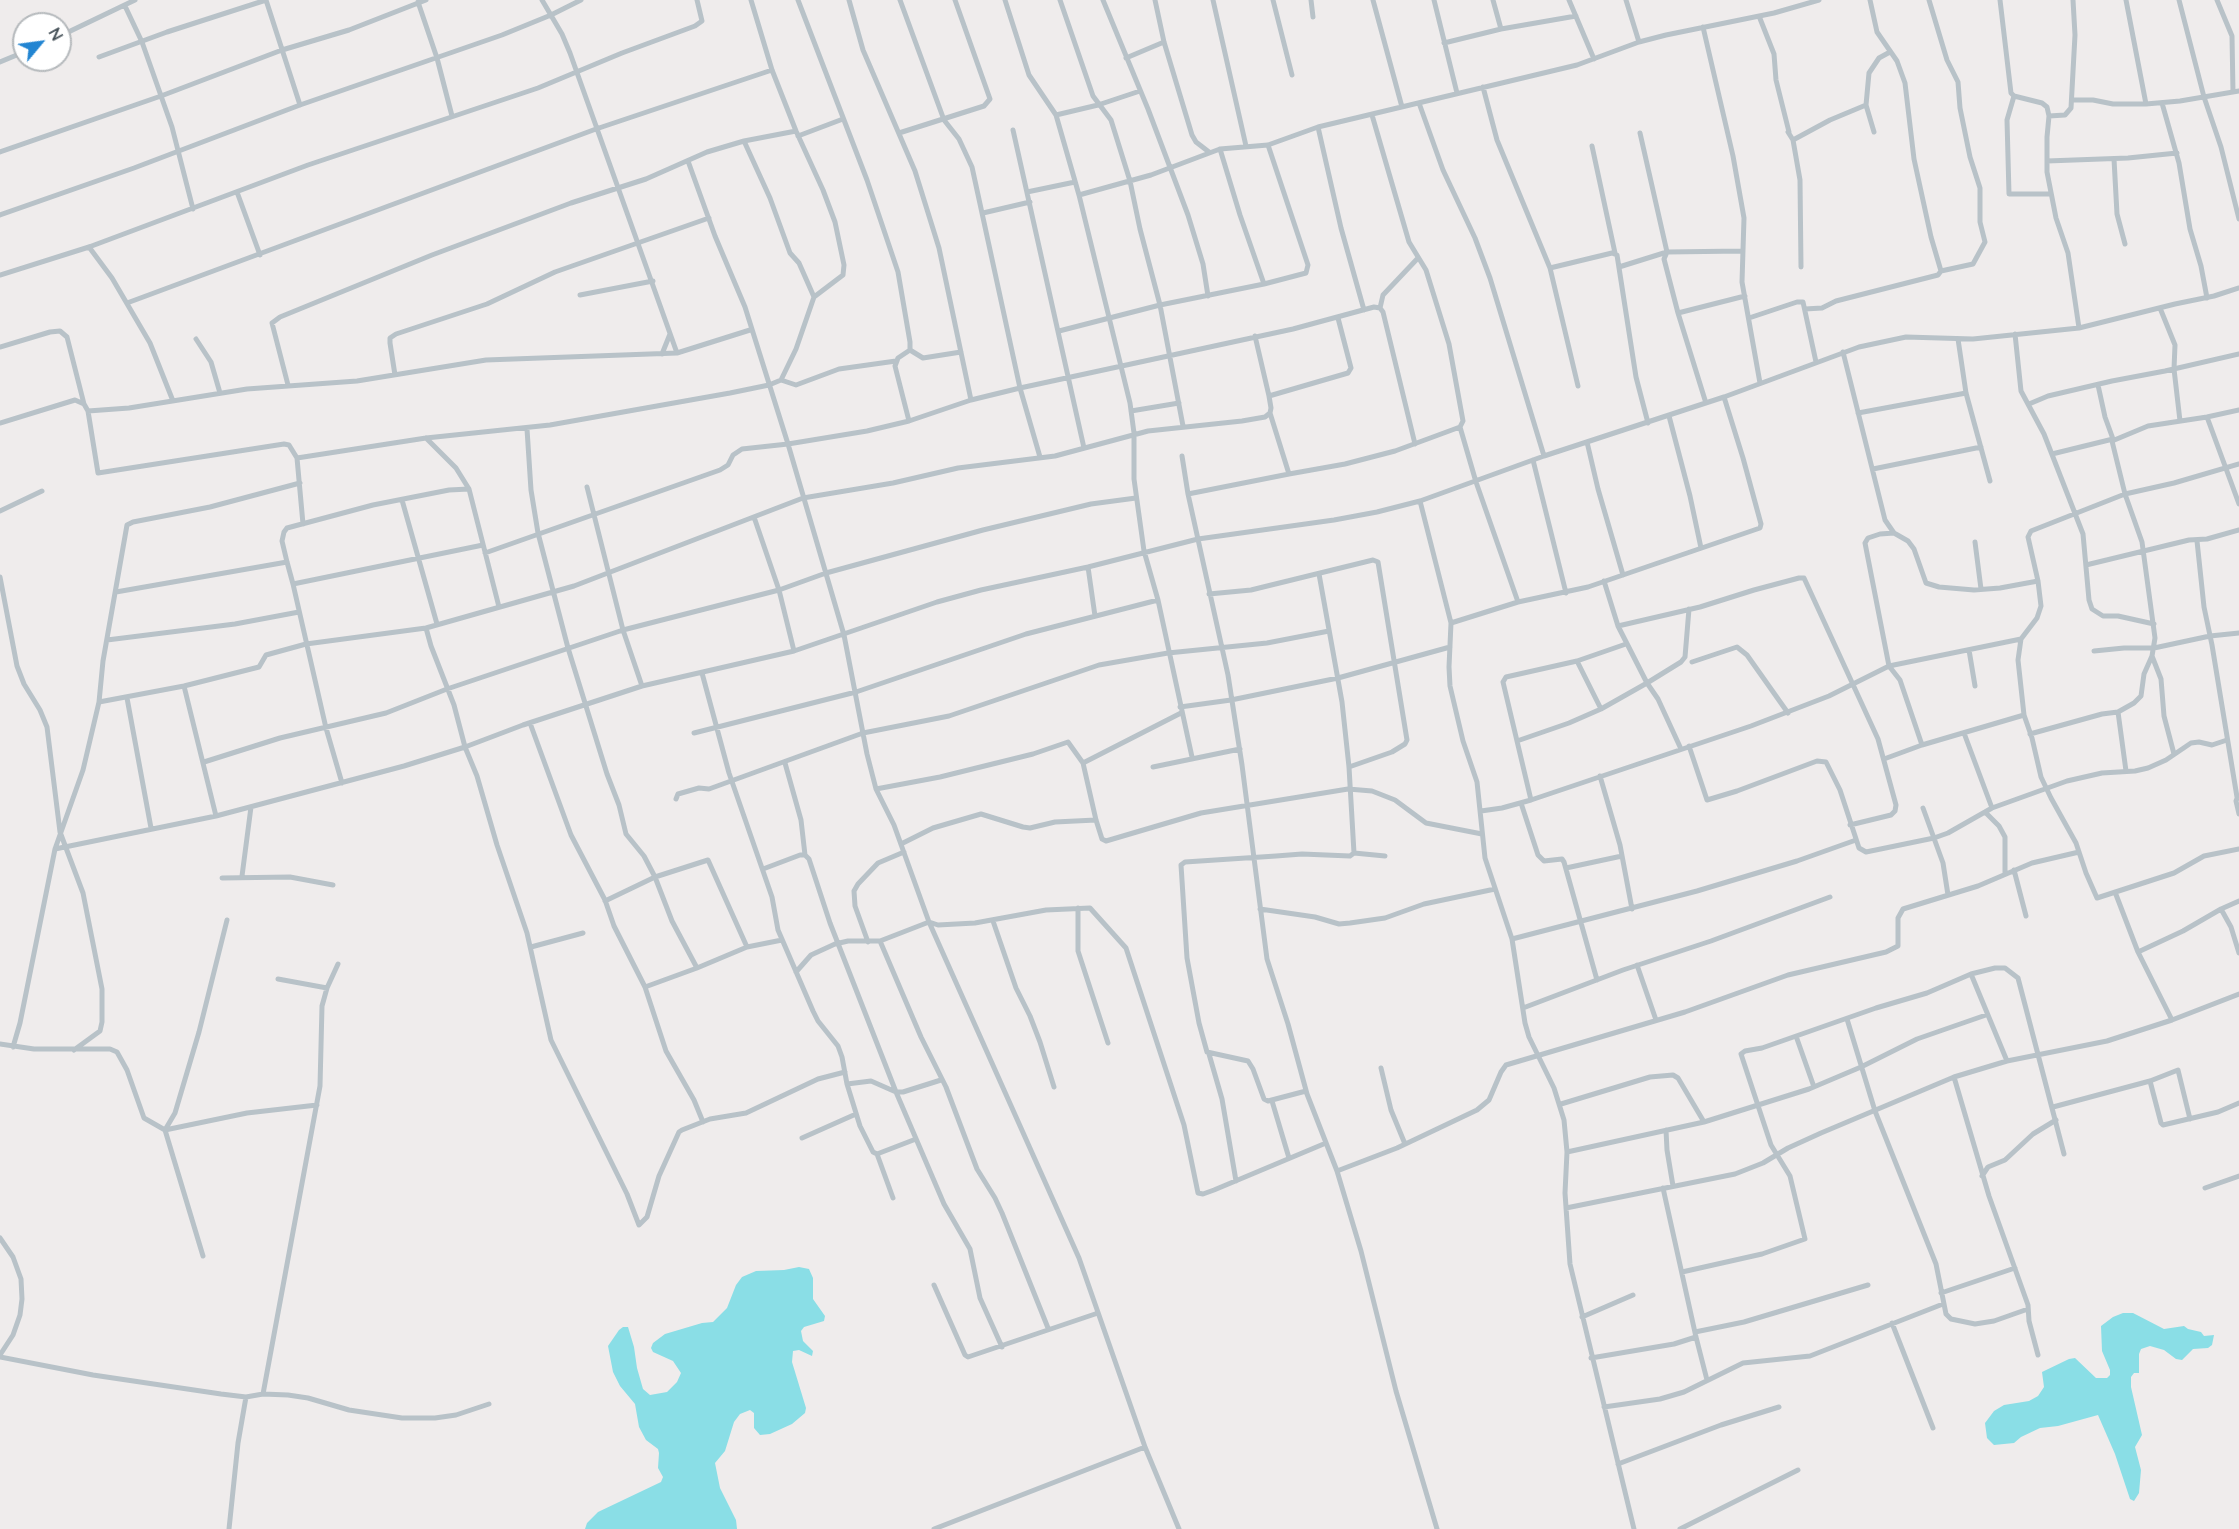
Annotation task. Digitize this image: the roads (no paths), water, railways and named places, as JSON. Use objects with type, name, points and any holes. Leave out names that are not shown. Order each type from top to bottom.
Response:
[{"type":"street","points":[[72,30],[135,0]]},
{"type":"street","points":[[99,57],[193,23],[266,0],[300,105]]},
{"type":"street","points":[[0,152],[161,96],[282,50],[349,30],[418,1],[426,0]]},
{"type":"street","points":[[542,0],[562,34],[637,244],[653,281],[677,353]]},
{"type":"street","points":[[0,215],[300,105],[437,58],[551,15],[580,0]]},
{"type":"street","points":[[0,275],[89,247],[318,161],[538,88],[700,24],[702,21],[697,0]]},
{"type":"street","points":[[751,0],[772,70],[835,222],[844,265],[843,275],[814,297],[796,349],[781,380]]},
{"type":"street","points":[[798,0],[882,221],[898,272],[910,350],[923,358],[961,352]]},
{"type":"street","points":[[849,0],[862,51],[915,171],[939,248],[971,400]]},
{"type":"street","points":[[900,0],[944,120],[966,150],[972,167],[1020,388],[1040,457]]},
{"type":"street","points":[[899,133],[984,106],[990,99],[955,0]]},
{"type":"street","points":[[1005,0],[1024,64],[1038,90],[1056,115],[1079,195],[1131,411],[1134,434],[1133,466],[1144,551],[1158,600],[1192,757]]},
{"type":"street","points":[[1060,0],[1098,105],[1111,120],[1130,181],[1160,305],[1183,426]]},
{"type":"street","points":[[1103,0],[1196,241],[1208,296]]},
{"type":"street","points":[[1155,0],[1164,42],[1192,135],[1196,142],[1209,152]]},
{"type":"street","points":[[1213,0],[1246,146]]},
{"type":"street","points":[[1273,0],[1292,75]]},
{"type":"street","points":[[1311,0],[1313,17]]},
{"type":"street","points":[[1373,0],[1402,107]]},
{"type":"street","points":[[1434,0],[1457,93]]},
{"type":"street","points":[[1493,0],[1501,29]]},
{"type":"street","points":[[1569,0],[1594,59]]},
{"type":"street","points":[[1628,0],[1639,42]]},
{"type":"street","points":[[1079,195],[1169,169],[1220,149],[1268,145],[1318,127],[1552,72],[1639,42],[1820,0]]},
{"type":"street","points":[[1870,0],[1876,32],[1897,61],[1905,83],[1914,159],[1930,237],[1941,272]]},
{"type":"street","points":[[1805,309],[1822,308],[1836,301],[1973,264],[1985,242],[1980,222],[1980,188],[1970,157],[1960,108],[1958,82],[1947,60],[1929,0]]},
{"type":"street","points":[[2000,0],[2009,88],[2014,96],[2042,103],[2047,107],[2049,116],[2047,161],[2051,194],[2056,218],[2068,253],[2079,328]]},
{"type":"street","points":[[2049,116],[2068,113],[2072,100],[2075,35],[2073,0]]},
{"type":"street","points":[[2126,0],[2146,104]]},
{"type":"street","points":[[2179,0],[2239,219]]},
{"type":"street","points":[[2072,100],[2146,104],[2236,91],[2232,36],[2217,0]]},
{"type":"street","points":[[418,1],[437,58],[452,116]]},
{"type":"street","points":[[125,6],[161,96],[193,209]]},
{"type":"street","points":[[1444,42],[1576,16]]},
{"type":"street","points":[[1759,16],[1774,54],[1776,80],[1793,140],[1800,180],[1801,267]]},
{"type":"street","points":[[1703,27],[1733,156],[1744,218],[1741,269],[1760,383]]},
{"type":"street","points":[[1126,58],[1164,42]]},
{"type":"street","points":[[1874,132],[1866,105],[1869,73],[1880,58],[1890,52]]},
{"type":"street","points":[[127,303],[597,129],[772,70]]},
{"type":"street","points":[[1483,87],[1497,140],[1550,268],[1578,386]]},
{"type":"street","points":[[1056,115],[1098,105],[1140,91]]},
{"type":"street","points":[[2014,96],[2007,120],[2009,194],[2051,194]]},
{"type":"street","points":[[1419,103],[1443,170],[1475,238],[1490,278],[1544,456]]},
{"type":"street","points":[[2162,103],[2177,153],[2190,229],[2201,266],[2206,298]]},
{"type":"street","points":[[1793,140],[1830,120],[1866,105]]},
{"type":"street","points":[[1372,115],[1408,242],[1426,270],[1449,344],[1462,414],[1460,427],[1476,482],[1518,602]]},
{"type":"street","points":[[288,385],[272,323],[280,317],[432,255],[646,179],[707,152],[744,141],[797,133],[843,119]]},
{"type":"street","points":[[1318,127],[1341,228],[1364,310]]},
{"type":"street","points":[[1013,130],[1084,448]]},
{"type":"street","points":[[1640,133],[1667,252],[1664,259],[1705,400]]},
{"type":"street","points":[[744,141],[770,198],[790,253],[799,263],[814,297]]},
{"type":"street","points":[[1059,331],[1160,305],[1298,277],[1306,273],[1308,265],[1268,145]]},
{"type":"street","points":[[1592,146],[1619,267],[1636,377],[1648,423]]},
{"type":"street","points":[[1220,149],[1264,284]]},
{"type":"street","points":[[2047,161],[2114,159],[2177,153]]},
{"type":"street","points":[[2114,159],[2117,214],[2125,244]]},
{"type":"street","points":[[688,162],[745,308],[750,330],[788,444],[844,635],[876,789],[901,844],[929,922],[1079,1258],[1145,1447],[1179,1529]]},
{"type":"street","points":[[1027,192],[1075,182]]},
{"type":"street","points":[[237,192],[260,255]]},
{"type":"street","points":[[983,213],[1030,202]]},
{"type":"street","points":[[395,375],[390,338],[396,334],[494,302],[555,272],[709,218]]},
{"type":"street","points":[[89,247],[112,278],[150,343],[173,401]]},
{"type":"street","points":[[1619,267],[1667,252],[1742,251]]},
{"type":"street","points":[[1550,268],[1615,254]]},
{"type":"street","points":[[1415,444],[1383,312],[1380,308],[1383,295],[1418,258]]},
{"type":"street","points":[[580,295],[653,281]]},
{"type":"street","points":[[55,849],[216,816],[342,783],[465,747],[642,686],[794,651],[937,602],[981,590],[1088,567],[1198,539],[1334,520],[1420,501],[1544,456],[1724,397],[1843,352],[1890,339],[1906,337],[1958,339],[2079,328],[2239,288]]},
{"type":"street","points":[[1678,313],[1744,296]]},
{"type":"street","points":[[1749,318],[1803,302],[1816,362]]},
{"type":"street","points":[[485,553],[720,470],[728,465],[733,455],[742,449],[867,431],[1020,388],[1380,308]]},
{"type":"street","points":[[2160,308],[2175,345],[2174,369],[2180,421]]},
{"type":"street","points":[[1269,396],[1348,373],[1351,368],[1338,318]]},
{"type":"street","points":[[88,411],[129,408],[220,393],[288,385],[357,381],[486,360],[677,353],[750,330]]},
{"type":"street","points":[[0,347],[50,332],[60,331],[67,337],[84,404],[88,411],[98,473],[284,444],[292,447],[297,458],[303,524]]},
{"type":"street","points":[[662,354],[670,334]]},
{"type":"street","points":[[2015,334],[2021,391],[2052,454],[2083,534],[2089,600],[2092,609],[2096,614],[2132,618],[2154,624]]},
{"type":"street","points":[[1255,336],[1269,396],[1270,413],[1289,474]]},
{"type":"street","points":[[196,339],[211,362],[220,393]]},
{"type":"street","points":[[1958,339],[1966,393],[1990,481]]},
{"type":"street","points":[[297,458],[426,438],[527,429],[769,385],[781,380],[796,385],[839,369],[896,361],[910,350]]},
{"type":"street","points":[[1843,352],[1885,520],[1894,533],[1914,549],[1926,583],[1981,589],[2038,581]]},
{"type":"street","points":[[2029,404],[2048,396],[2239,354]]},
{"type":"street","points":[[896,361],[896,374],[909,421]]},
{"type":"street","points":[[2030,734],[2102,714],[2118,712],[2134,703],[2141,696],[2144,674],[2154,648],[2154,624],[2142,542],[2125,494],[2112,444],[2114,439],[2105,417],[2098,385]]},
{"type":"street","points":[[1858,413],[1966,393]]},
{"type":"street","points":[[1451,622],[1518,602],[1566,593],[1757,530],[1761,524],[1724,397]]},
{"type":"street","points":[[0,423],[75,400],[84,404]]},
{"type":"street","points":[[1131,411],[1179,404]]},
{"type":"street","points":[[2052,454],[2114,439],[2148,426],[2239,410]]},
{"type":"street","points":[[99,702],[184,686],[259,667],[266,655],[306,644],[426,628],[553,592],[609,573],[803,498],[892,483],[958,468],[1055,456],[1134,434],[1183,426],[1242,421],[1265,417],[1270,413]]},
{"type":"street","points":[[1669,416],[1701,548]]},
{"type":"street","points":[[2207,417],[2239,504]]},
{"type":"street","points":[[1188,494],[1345,464],[1415,444],[1460,427]]},
{"type":"street","points":[[527,429],[531,490],[538,533],[568,648],[607,774],[619,805],[626,834],[644,856],[656,877],[672,921],[697,968]]},
{"type":"street","points":[[426,438],[456,468],[469,489],[499,607]]},
{"type":"street","points":[[1587,442],[1623,575]]},
{"type":"street","points":[[1873,469],[1981,447]]},
{"type":"street","points":[[1182,456],[1232,700],[1267,959],[1306,1091],[1337,1171],[1361,1251],[1396,1391],[1437,1529]]},
{"type":"street","points":[[1533,460],[1566,593]]},
{"type":"street","points":[[2239,464],[2174,483],[2125,494],[2029,534],[2041,606],[2040,614],[2021,639],[2018,660],[2024,715],[2036,760],[2046,788],[2076,843],[2085,873],[2097,898],[2174,873],[2204,856],[2239,849]]},
{"type":"street","points":[[13,1047],[20,1023],[55,849],[83,770],[99,702],[127,525],[210,507],[300,483]]},
{"type":"street","points":[[587,487],[623,630],[642,686]]},
{"type":"street","points":[[342,783],[326,728],[286,562],[282,542],[284,532],[287,528],[402,500],[449,490],[469,489]]},
{"type":"street","points":[[0,511],[42,491]]},
{"type":"street","points":[[204,762],[280,738],[386,712],[623,630],[779,590],[826,573],[1044,515],[1091,504],[1136,498]]},
{"type":"street","points":[[402,500],[436,624]]},
{"type":"street","points":[[1420,501],[1451,622],[1450,686],[1463,741],[1477,782],[1485,858],[1512,939],[1529,1037],[1561,1104],[1567,1152],[1566,1208],[1570,1264],[1634,1529]]},
{"type":"street","points":[[754,517],[779,590],[794,651]]},
{"type":"street","points":[[2086,565],[2239,530]]},
{"type":"street","points":[[1894,533],[1868,538],[1865,543],[1889,666],[1900,680],[1922,745]]},
{"type":"street","points":[[2197,541],[2200,579],[2238,796],[2236,801],[2239,814]]},
{"type":"street","points":[[1975,542],[1981,589]]},
{"type":"street","points":[[293,584],[483,545]]},
{"type":"street","points":[[1209,594],[1251,590],[1373,560],[1378,562],[1407,740],[1405,744],[1392,752],[1349,767]]},
{"type":"street","points":[[117,592],[286,562]]},
{"type":"street","points":[[1088,567],[1095,616]]},
{"type":"street","points":[[1319,574],[1338,678],[1349,767],[1348,789],[1354,853]]},
{"type":"street","points":[[0,577],[17,666],[47,727],[60,832],[83,893],[102,989],[100,1030],[74,1050]]},
{"type":"street","points":[[1618,626],[1804,578],[1834,649],[1853,683],[1884,759],[1896,806],[1894,811],[1884,817],[1850,825]]},
{"type":"street","points":[[1604,581],[1626,644],[1658,699],[1681,749]]},
{"type":"street","points":[[694,733],[856,693],[1026,634],[1158,600]]},
{"type":"street","points":[[1518,741],[1601,709],[1681,662],[1685,657],[1689,609]]},
{"type":"street","points":[[107,640],[204,629],[299,612]]},
{"type":"street","points":[[426,628],[454,705],[465,747],[477,776],[531,947],[551,1040],[607,1152],[639,1225],[647,1217],[659,1176],[679,1132],[703,1122],[746,1113],[818,1079],[844,1072]]},
{"type":"street","points":[[676,799],[678,794],[699,788],[710,789],[731,779],[784,763],[863,733],[949,716],[1099,664],[1168,652],[1267,643],[1329,631]]},
{"type":"street","points":[[2094,651],[2154,648],[2210,636],[2239,633]]},
{"type":"street","points":[[1481,811],[1530,800],[1788,713],[1829,696],[1889,666],[2021,639]]},
{"type":"street","points":[[1530,800],[1503,682],[1506,678],[1577,661],[1626,644]]},
{"type":"street","points":[[1083,763],[1181,710],[1338,678],[1450,646]]},
{"type":"street","points":[[1692,662],[1737,647],[1747,655],[1788,713]]},
{"type":"street","points":[[1969,650],[1975,686]]},
{"type":"street","points":[[2152,657],[2161,679],[2164,716],[2174,754]]},
{"type":"street","points":[[1577,661],[1601,709]]},
{"type":"street","points":[[702,673],[731,779],[772,897],[776,924],[818,1021],[838,1046],[856,1114],[873,1152],[877,1154],[894,1198]]},
{"type":"street","points":[[184,686],[216,816]]},
{"type":"street","points":[[127,698],[151,828]]},
{"type":"street","points":[[2118,712],[2126,771]]},
{"type":"street","points":[[1884,759],[1922,745],[2024,715]]},
{"type":"street","points":[[530,723],[571,835],[645,987],[666,1051],[694,1100],[703,1122]]},
{"type":"street","points":[[1964,733],[1992,808]]},
{"type":"street","points":[[1689,746],[1707,800],[1822,760],[1827,762],[1840,790],[1859,848],[1866,852],[1934,838],[1992,808],[2046,788],[2102,772],[2148,768],[2166,760],[2191,743],[2212,745],[2227,740]]},
{"type":"street","points":[[876,789],[940,777],[1033,754],[1068,742],[1083,763],[1096,820],[1102,839],[1106,841],[1181,818],[1348,789],[1372,791],[1395,800],[1426,823],[1482,834]]},
{"type":"street","points":[[1153,767],[1240,748]]},
{"type":"street","points":[[784,763],[801,820],[805,855],[809,859],[838,943],[896,1092],[944,1204],[970,1249],[980,1298],[1002,1347]]},
{"type":"street","points":[[1600,776],[1622,856],[1632,909]]},
{"type":"street","points":[[1521,802],[1541,859],[1562,859],[1566,868],[1597,980]]},
{"type":"street","points":[[242,876],[251,807]]},
{"type":"street","points":[[1923,808],[1943,862],[1948,895]]},
{"type":"street","points":[[1985,812],[1999,826],[2005,837],[2005,874]]},
{"type":"street","points":[[901,844],[933,828],[981,814],[1023,828],[1055,822],[1096,820]]},
{"type":"street","points":[[1512,939],[1632,909],[1797,861],[1856,840]]},
{"type":"street","points":[[868,942],[855,906],[854,891],[878,863],[904,852]]},
{"type":"street","points":[[1337,1171],[1405,1144],[1477,1110],[1493,1094],[1503,1068],[1685,1012],[1788,975],[1886,952],[1898,946],[1898,918],[1903,909],[1985,883],[2032,863],[2079,852]]},
{"type":"street","points":[[1236,1181],[1222,1099],[1199,1023],[1189,967],[1181,865],[1185,862],[1302,854],[1350,855],[1354,853],[1385,856]]},
{"type":"street","points":[[763,869],[805,855]]},
{"type":"street","points":[[1566,868],[1622,856]]},
{"type":"street","points":[[605,901],[656,877],[708,860],[747,947]]},
{"type":"street","points":[[2014,870],[2026,916]]},
{"type":"street","points":[[222,878],[290,877],[333,885]]},
{"type":"street","points":[[1260,909],[1315,916],[1339,924],[1385,918],[1424,904],[1495,889]]},
{"type":"street","points":[[2115,892],[2138,952],[2172,1020]]},
{"type":"street","points":[[1523,1008],[1830,897]]},
{"type":"street","points":[[2138,952],[2183,932],[2239,901]]},
{"type":"street","points":[[796,972],[811,955],[838,943],[857,940],[879,941],[929,922],[938,925],[993,921],[1046,910],[1078,908],[1093,910],[1126,948],[1184,1125],[1198,1193],[1203,1194],[1326,1143]]},
{"type":"street","points":[[1078,908],[1078,951],[1108,1043]]},
{"type":"street","points":[[2221,909],[2231,927],[2239,953]]},
{"type":"street","points":[[203,1256],[165,1130],[175,1113],[199,1032],[227,920]]},
{"type":"street","points":[[993,921],[1016,988],[1040,1042],[1054,1087]]},
{"type":"street","points":[[531,947],[583,933]]},
{"type":"street","points":[[645,987],[747,947],[782,940]]},
{"type":"street","points":[[879,941],[955,1109],[976,1169],[995,1198],[1048,1329]]},
{"type":"street","points":[[263,1394],[316,1105],[320,1077],[322,1006],[338,964]]},
{"type":"street","points":[[1637,965],[1656,1020]]},
{"type":"street","points":[[1682,1272],[1762,1254],[1805,1239],[1790,1176],[1776,1155],[1742,1054],[1745,1051],[1942,988],[1971,974],[2005,968],[2018,978],[2064,1154]]},
{"type":"street","points":[[1971,974],[1986,1015],[2007,1061]]},
{"type":"street","points":[[278,979],[327,988]]},
{"type":"street","points":[[1566,1208],[1673,1186],[1715,1180],[1735,1174],[1953,1077],[2007,1061],[2107,1041],[2172,1020],[2239,994]]},
{"type":"street","points":[[1567,1152],[1704,1122],[1759,1106],[1814,1087],[1917,1039],[1986,1015]]},
{"type":"street","points":[[1847,1019],[1875,1111],[1936,1264],[1946,1314],[1951,1319],[1975,1324],[1994,1322],[2028,1310]]},
{"type":"street","points":[[1796,1036],[1814,1087]]},
{"type":"street","points":[[0,1044],[13,1047],[74,1050],[110,1049],[117,1052],[128,1070],[144,1118],[165,1130],[247,1113],[316,1105]]},
{"type":"street","points":[[1209,1054],[1233,1056],[1248,1061],[1264,1099],[1272,1101],[1306,1091]]},
{"type":"street","points":[[1381,1068],[1391,1110],[1405,1144]]},
{"type":"street","points":[[2053,1107],[2150,1081],[2178,1070],[2190,1119]]},
{"type":"street","points":[[1561,1104],[1650,1077],[1673,1075],[1678,1078],[1704,1122]]},
{"type":"street","points":[[1953,1077],[1982,1176],[2028,1310],[2038,1355]]},
{"type":"street","points":[[847,1084],[871,1081],[896,1092],[903,1092],[941,1080]]},
{"type":"street","points":[[2150,1081],[2161,1123],[2166,1124],[2218,1112],[2239,1103]]},
{"type":"street","points":[[1272,1101],[1288,1158]]},
{"type":"street","points":[[802,1138],[856,1114]]},
{"type":"street","points":[[1982,1176],[1988,1167],[2005,1160],[2033,1134],[2056,1120]]},
{"type":"street","points":[[1666,1130],[1673,1186]]},
{"type":"street","points":[[877,1154],[916,1139]]},
{"type":"street","points":[[2205,1188],[2239,1176]]},
{"type":"street","points":[[1663,1188],[1707,1380]]},
{"type":"street","points":[[0,1238],[13,1257],[21,1279],[22,1299],[20,1315],[13,1335],[0,1356],[140,1383],[246,1396],[263,1394],[308,1398],[349,1410],[414,1419],[456,1415],[489,1404]]},
{"type":"street","points":[[1941,1293],[2015,1268]]},
{"type":"street","points":[[934,1285],[965,1355],[968,1357],[1098,1313]]},
{"type":"street","points":[[1591,1358],[1674,1344],[1695,1335],[1868,1285]]},
{"type":"street","points":[[1582,1317],[1634,1295]]},
{"type":"street","points":[[1604,1407],[1660,1399],[1684,1392],[1743,1363],[1810,1356],[1943,1304]]},
{"type":"street","points":[[1892,1323],[1934,1428]]},
{"type":"street","points":[[229,1529],[238,1443],[246,1396]]},
{"type":"street","points":[[1618,1464],[1721,1425],[1779,1407]]},
{"type":"street","points":[[934,1529],[1145,1447]]},
{"type":"street","points":[[1680,1529],[1798,1470]]},
{"type":"water","points":[[799,1267],[809,1269],[813,1278],[813,1299],[825,1316],[824,1321],[804,1327],[801,1331],[803,1341],[813,1351],[812,1356],[799,1350],[793,1351],[792,1362],[806,1408],[805,1413],[792,1424],[770,1434],[760,1435],[754,1428],[754,1413],[750,1410],[740,1414],[734,1422],[725,1451],[715,1463],[720,1488],[736,1520],[737,1529],[585,1529],[587,1523],[598,1512],[661,1482],[663,1477],[658,1468],[658,1449],[646,1440],[639,1427],[635,1404],[620,1386],[613,1372],[608,1346],[619,1330],[628,1327],[643,1389],[650,1395],[667,1392],[677,1382],[681,1373],[673,1361],[653,1352],[651,1348],[653,1343],[665,1334],[713,1322],[727,1308],[736,1285],[742,1277],[756,1271]]},
{"type":"water","points":[[2123,1313],[2133,1313],[2164,1329],[2184,1326],[2201,1332],[2204,1336],[2214,1335],[2212,1345],[2208,1348],[2193,1349],[2182,1360],[2176,1359],[2164,1350],[2150,1346],[2141,1349],[2139,1373],[2134,1373],[2131,1377],[2131,1387],[2142,1435],[2135,1447],[2141,1470],[2139,1493],[2134,1501],[2130,1499],[2115,1454],[2098,1415],[2058,1426],[2040,1428],[2014,1443],[1994,1445],[1987,1438],[1985,1423],[1994,1411],[2004,1405],[2029,1401],[2038,1396],[2044,1387],[2042,1372],[2069,1359],[2075,1358],[2096,1378],[2107,1378],[2110,1370],[2102,1351],[2101,1326]]}]
